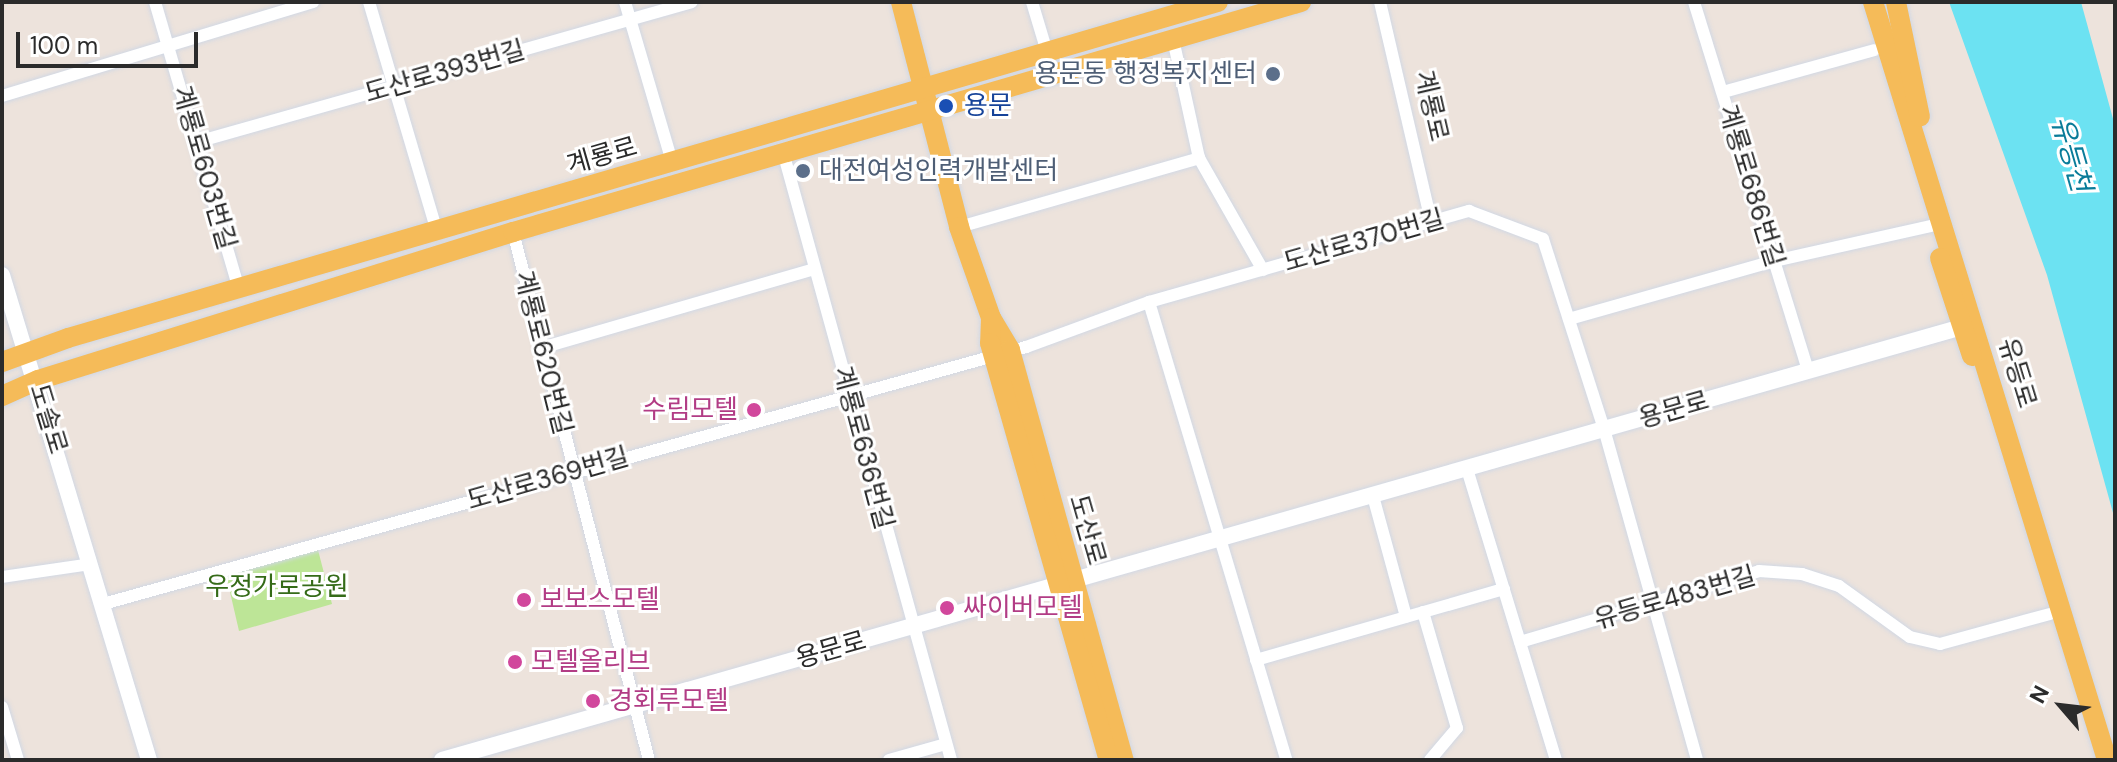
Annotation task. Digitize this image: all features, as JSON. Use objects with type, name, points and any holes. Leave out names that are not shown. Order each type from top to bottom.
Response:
[{"type":"main road","name":"도산로","points":[[901,2],[959,227],[1002,353],[1067,585],[1109,760]]},
{"type":"main road","name":"계룡로","points":[[2,362],[26,352],[1218,2]]},
{"type":"main road","name":"계룡로","points":[[2,396],[38,380],[513,232],[1301,2]]},
{"type":"main road","name":"유등로","points":[[1860,2],[2107,760]]},
{"type":"main road","name":"유등로","points":[[1873,2],[1921,153],[1967,325],[2094,760]]},
{"type":"main road","points":[[1896,2],[1920,109],[1921,153]]},
{"type":"main road","name":"도산로","points":[[1067,585],[1124,760]]},
{"type":"street","name":"계룡로603번길","points":[[155,2],[239,289]]},
{"type":"street","points":[[2,96],[313,2]]},
{"type":"street","points":[[369,2],[437,231]]},
{"type":"street","points":[[625,2],[672,162]]},
{"type":"street","name":"도산로393번길","points":[[197,142],[692,2]]},
{"type":"street","points":[[1032,2],[1047,52]]},
{"type":"street","name":"계룡로","points":[[1380,2],[1431,222]]},
{"type":"street","name":"계룡로686번길","points":[[1694,2],[1808,371]]},
{"type":"street","points":[[1173,39],[1199,158],[1263,270]]},
{"type":"street","points":[[1723,92],[1874,50]]},
{"type":"street","name":"계룡로636번길","points":[[783,152],[912,628],[951,760]]},
{"type":"street","points":[[959,227],[1199,158]]},
{"type":"street","name":"도산로370번길","points":[[1002,353],[1149,302],[1469,211],[1543,239],[1604,429],[1697,760]]},
{"type":"street","points":[[1569,319],[1774,261],[1931,226]]},
{"type":"street","name":"계룡로620번길","points":[[513,232],[572,472],[649,760]]},
{"type":"street","points":[[541,348],[814,269]]},
{"type":"street","name":"도솔로","points":[[2,275],[38,380],[149,760]]},
{"type":"street","points":[[1149,302],[1286,760]]},
{"type":"street","name":"용문로","points":[[442,760],[1067,585],[1967,325]]},
{"type":"street","name":"도산로369번길","points":[[103,604],[1002,353]]},
{"type":"street","points":[[1467,469],[1556,760]]},
{"type":"street","points":[[1373,496],[1406,617]]},
{"type":"street","points":[[2,577],[91,564]]},
{"type":"street","name":"유등로483번길","points":[[1520,642],[1653,605],[1759,571],[1802,574],[1839,586],[1910,637],[1940,644],[2050,614]]},
{"type":"street","points":[[1256,660],[1504,589]]},
{"type":"street","points":[[1423,612],[1457,728],[1430,760]]},
{"type":"street","points":[[2,707],[18,760]]},
{"type":"street","points":[[889,760],[946,744]]},
{"type":"green space","name":"우정가로공원","points":[[318,550],[332,604],[239,631],[227,579],[235,566]]},
{"type":"water","name":"유등천","points":[[1949,2],[2081,2],[2115,126],[2115,520],[2047,275]]},
{"type":"place","name":"용문동 행정복지센터","points":[[1273,74]]},
{"type":"place","name":"용문","points":[[946,106]]},
{"type":"place","name":"대전여성인력개발센터","points":[[803,171]]},
{"type":"place","name":"수림모텔","points":[[754,410]]},
{"type":"place","name":"보보스모텔","points":[[524,600]]},
{"type":"place","name":"싸이버모텔","points":[[947,608]]},
{"type":"place","name":"모텔올리브","points":[[515,662]]},
{"type":"place","name":"경회루모텔","points":[[593,701]]}]
